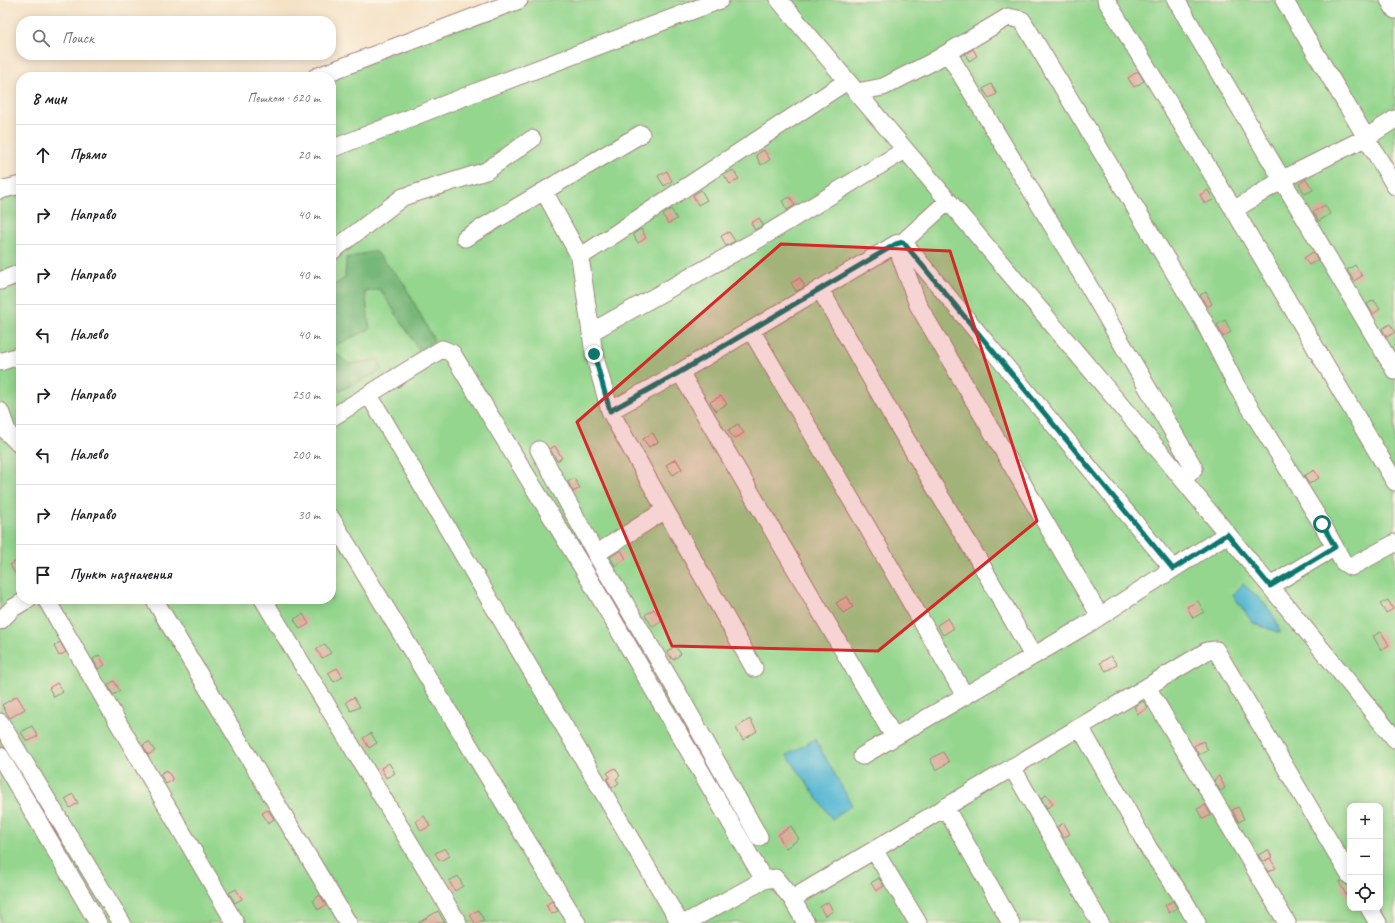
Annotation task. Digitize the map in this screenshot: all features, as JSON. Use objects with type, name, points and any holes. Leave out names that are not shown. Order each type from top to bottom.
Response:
[{"type":"street","points":[[329,72],[519,0]]},
{"type":"street","points":[[336,147],[720,0]]},
{"type":"street","points":[[779,0],[1227,534],[1395,740]]},
{"type":"street","points":[[1106,0],[1234,210],[1395,482]]},
{"type":"street","points":[[1176,0],[1395,371]]},
{"type":"street","points":[[1284,0],[1395,186]]},
{"type":"street","points":[[1389,0],[1395,10]]},
{"type":"street","points":[[580,257],[852,86],[883,87],[948,53],[1008,18],[1022,20],[1203,320],[1236,385],[1322,524],[1343,562],[1351,567],[1395,543]]},
{"type":"street","points":[[948,53],[1084,278],[1194,468],[1182,480]]},
{"type":"street","points":[[1234,210],[1283,179],[1366,137],[1395,120]]},
{"type":"street","points":[[465,238],[641,134]]},
{"type":"street","points":[[336,248],[403,197],[486,171],[532,139]]},
{"type":"street","points":[[591,332],[759,239],[906,150]]},
{"type":"street","points":[[0,190],[16,186]]},
{"type":"street","points":[[544,191],[580,257],[594,354],[610,411],[754,668]]},
{"type":"street","points":[[610,411],[680,372],[900,243],[948,201]]},
{"type":"street","points":[[900,243],[1173,569]]},
{"type":"street","points":[[900,243],[918,305],[1100,616]]},
{"type":"street","points":[[0,281],[16,275]]},
{"type":"street","points":[[820,289],[894,419],[978,559],[1033,656]]},
{"type":"street","points":[[751,330],[865,522],[965,696]]},
{"type":"street","points":[[336,415],[442,349],[452,353],[581,565],[764,880]]},
{"type":"street","points":[[0,362],[16,357]]},
{"type":"street","points":[[680,372],[894,737]]},
{"type":"street","points":[[370,395],[680,923]]},
{"type":"street","points":[[0,411],[4,438],[16,444]]},
{"type":"street","points":[[539,450],[596,554],[674,686],[758,837]]},
{"type":"street","points":[[596,554],[665,510]]},
{"type":"street","points":[[336,526],[577,923]]},
{"type":"street","points":[[862,756],[1100,616],[1227,534]]},
{"type":"street","points":[[1270,586],[1335,547]]},
{"type":"street","points":[[0,622],[13,608],[20,604]]},
{"type":"street","points":[[49,604],[235,923]]},
{"type":"street","points":[[157,604],[348,923]]},
{"type":"street","points":[[266,604],[458,923]]},
{"type":"street","points":[[792,899],[1207,651],[1216,650],[1349,875]]},
{"type":"street","points":[[1147,687],[1287,923]]},
{"type":"street","points":[[0,722],[122,923]]},
{"type":"street","points":[[1080,727],[1149,850],[1181,895],[1196,923]]},
{"type":"street","points":[[0,756],[98,923]]},
{"type":"street","points":[[1012,767],[1100,923]]},
{"type":"street","points":[[945,808],[1011,923]]},
{"type":"street","points":[[874,850],[918,923]]},
{"type":"street","points":[[685,923],[764,880],[775,878],[792,899],[806,923]]},
{"type":"street","points":[[1371,911],[1378,923]]},
{"type":"highlighted area","points":[[781,244],[950,251],[1037,521],[878,651],[672,646],[577,422]]},
{"type":"green space","points":[[519,0],[1395,0],[1395,923],[0,923],[0,190],[16,186],[16,604],[336,604],[336,75]]},
{"type":"green space","points":[[375,251],[403,282],[434,340],[420,351],[380,289],[365,292],[370,329],[336,345],[336,284],[345,278],[346,258]]},
{"type":"green space","points":[[336,354],[349,364],[378,359],[383,370],[339,391],[336,385]]},
{"type":"water","points":[[1243,584],[1266,605],[1274,617],[1280,633],[1253,623],[1233,595]]},
{"type":"water","points":[[815,739],[852,805],[832,819],[787,755]]},
{"type":"building","points":[[973,49],[977,56],[969,61],[965,54]]},
{"type":"building","points":[[1138,71],[1144,81],[1134,87],[1128,78]]},
{"type":"building","points":[[991,84],[997,94],[989,98],[983,89]]},
{"type":"building","points":[[764,150],[770,160],[761,165],[756,155]]},
{"type":"building","points":[[733,170],[739,179],[730,184],[724,175]]},
{"type":"building","points":[[667,171],[672,181],[664,186],[658,176]]},
{"type":"building","points":[[1306,179],[1313,190],[1305,194],[1299,184]]},
{"type":"building","points":[[701,190],[707,200],[698,205],[693,195]]},
{"type":"building","points":[[1208,190],[1213,200],[1205,204],[1200,195]]},
{"type":"building","points":[[790,197],[795,205],[787,210],[782,201]]},
{"type":"building","points":[[1325,205],[1330,214],[1319,221],[1313,212]]},
{"type":"building","points":[[671,209],[677,219],[668,224],[663,215]]},
{"type":"building","points":[[759,218],[763,225],[755,230],[751,223]]},
{"type":"building","points":[[641,229],[646,238],[638,243],[633,234]]},
{"type":"building","points":[[729,232],[735,241],[726,246],[721,236]]},
{"type":"building","points":[[1313,252],[1318,260],[1309,265],[1304,258]]},
{"type":"building","points":[[1355,265],[1362,276],[1354,281],[1347,270]]},
{"type":"building","points":[[800,278],[805,287],[796,291],[791,283]]},
{"type":"building","points":[[1206,292],[1212,304],[1207,307],[1200,295]]},
{"type":"building","points":[[1374,300],[1380,309],[1373,314],[1367,304]]},
{"type":"building","points":[[1225,320],[1231,332],[1223,337],[1217,325]]},
{"type":"building","points":[[1390,324],[1395,332],[1387,337],[1382,329]]},
{"type":"building","points":[[721,396],[727,404],[716,411],[710,402]]},
{"type":"building","points":[[738,424],[744,433],[734,439],[728,430]]},
{"type":"building","points":[[653,433],[658,442],[649,447],[643,439]]},
{"type":"building","points":[[555,446],[562,458],[557,461],[550,449]]},
{"type":"building","points":[[676,459],[682,469],[673,475],[666,465]]},
{"type":"building","points":[[1314,470],[1319,478],[1309,484],[1304,476]]},
{"type":"building","points":[[574,478],[580,488],[573,492],[568,482]]},
{"type":"building","points":[[621,550],[626,559],[615,566],[610,557]]},
{"type":"building","points":[[16,561],[16,575],[10,565]]},
{"type":"building","points":[[847,596],[853,607],[843,613],[836,603]]},
{"type":"building","points":[[1388,600],[1393,609],[1386,613],[1380,604]]},
{"type":"building","points":[[1198,601],[1204,612],[1193,618],[1187,607]]},
{"type":"building","points":[[654,609],[662,621],[653,627],[645,615]]},
{"type":"building","points":[[303,614],[309,624],[300,629],[294,619]]},
{"type":"building","points":[[948,618],[954,628],[943,635],[937,625]]},
{"type":"building","points":[[1381,632],[1389,645],[1381,650],[1373,636]]},
{"type":"building","points":[[60,642],[66,652],[59,656],[54,646]]},
{"type":"building","points":[[325,644],[331,653],[322,658],[316,649]]},
{"type":"building","points":[[675,646],[681,654],[673,660],[667,652]]},
{"type":"building","points":[[99,655],[105,665],[98,669],[93,659]]},
{"type":"building","points":[[1111,656],[1117,665],[1106,671],[1100,663]]},
{"type":"building","points":[[337,668],[343,677],[334,682],[328,673]]},
{"type":"building","points":[[114,681],[120,691],[113,695],[108,685]]},
{"type":"building","points":[[57,683],[63,692],[54,697],[49,688]]},
{"type":"building","points":[[17,696],[25,709],[10,718],[2,705]]},
{"type":"building","points":[[354,697],[360,707],[351,711],[346,702]]},
{"type":"building","points":[[1143,701],[1148,708],[1138,714],[1134,707]]},
{"type":"building","points":[[750,719],[757,731],[743,740],[736,728]]},
{"type":"building","points":[[32,726],[38,736],[27,742],[21,732]]},
{"type":"building","points":[[371,733],[377,743],[369,748],[363,738]]},
{"type":"building","points":[[1203,741],[1208,750],[1199,755],[1194,746]]},
{"type":"building","points":[[149,742],[155,751],[148,755],[143,745]]},
{"type":"building","points":[[943,752],[949,762],[936,770],[930,759]]},
{"type":"building","points":[[389,763],[395,773],[386,778],[381,768]]},
{"type":"building","points":[[615,768],[620,776],[616,779],[619,783],[612,788],[607,779],[610,777],[607,773]]},
{"type":"building","points":[[167,770],[173,780],[166,784],[160,774]]},
{"type":"building","points":[[1219,776],[1225,788],[1220,791],[1214,780]]},
{"type":"building","points":[[73,794],[78,803],[70,808],[65,799]]},
{"type":"building","points":[[1047,795],[1053,804],[1047,808],[1041,798]]},
{"type":"building","points":[[1205,805],[1211,815],[1203,819],[1197,809]]},
{"type":"building","points":[[1238,807],[1244,819],[1239,822],[1232,810]]},
{"type":"building","points":[[268,810],[274,819],[268,823],[262,813]]},
{"type":"building","points":[[424,816],[430,826],[421,831],[416,821]]},
{"type":"building","points":[[1064,823],[1070,834],[1063,838],[1057,827]]},
{"type":"building","points":[[791,826],[799,839],[786,848],[778,835]]},
{"type":"building","points":[[445,848],[450,856],[440,861],[435,853]]},
{"type":"building","points":[[1268,850],[1272,857],[1263,862],[1258,855]]},
{"type":"building","points":[[1270,858],[1276,868],[1268,872],[1263,862]]},
{"type":"building","points":[[458,876],[463,886],[455,891],[449,881]]},
{"type":"building","points":[[879,878],[884,886],[876,891],[871,883]]},
{"type":"building","points":[[1341,881],[1347,885],[1347,897],[1339,882]]},
{"type":"building","points":[[236,889],[242,899],[235,903],[229,893]]},
{"type":"building","points":[[320,895],[326,905],[318,910],[313,900]]},
{"type":"building","points":[[552,901],[558,911],[551,914],[546,905]]},
{"type":"building","points":[[1173,901],[1177,908],[1169,913],[1165,905]]},
{"type":"building","points":[[828,902],[833,911],[825,916],[820,907]]},
{"type":"building","points":[[478,910],[484,920],[475,923],[470,915]]},
{"type":"building","points":[[438,911],[445,923],[418,923]]},
{"type":"route","points":[[594,354],[610,411],[680,372],[896,244],[903,242],[1173,569],[1227,534],[1270,586],[1335,547],[1322,524]]}]
